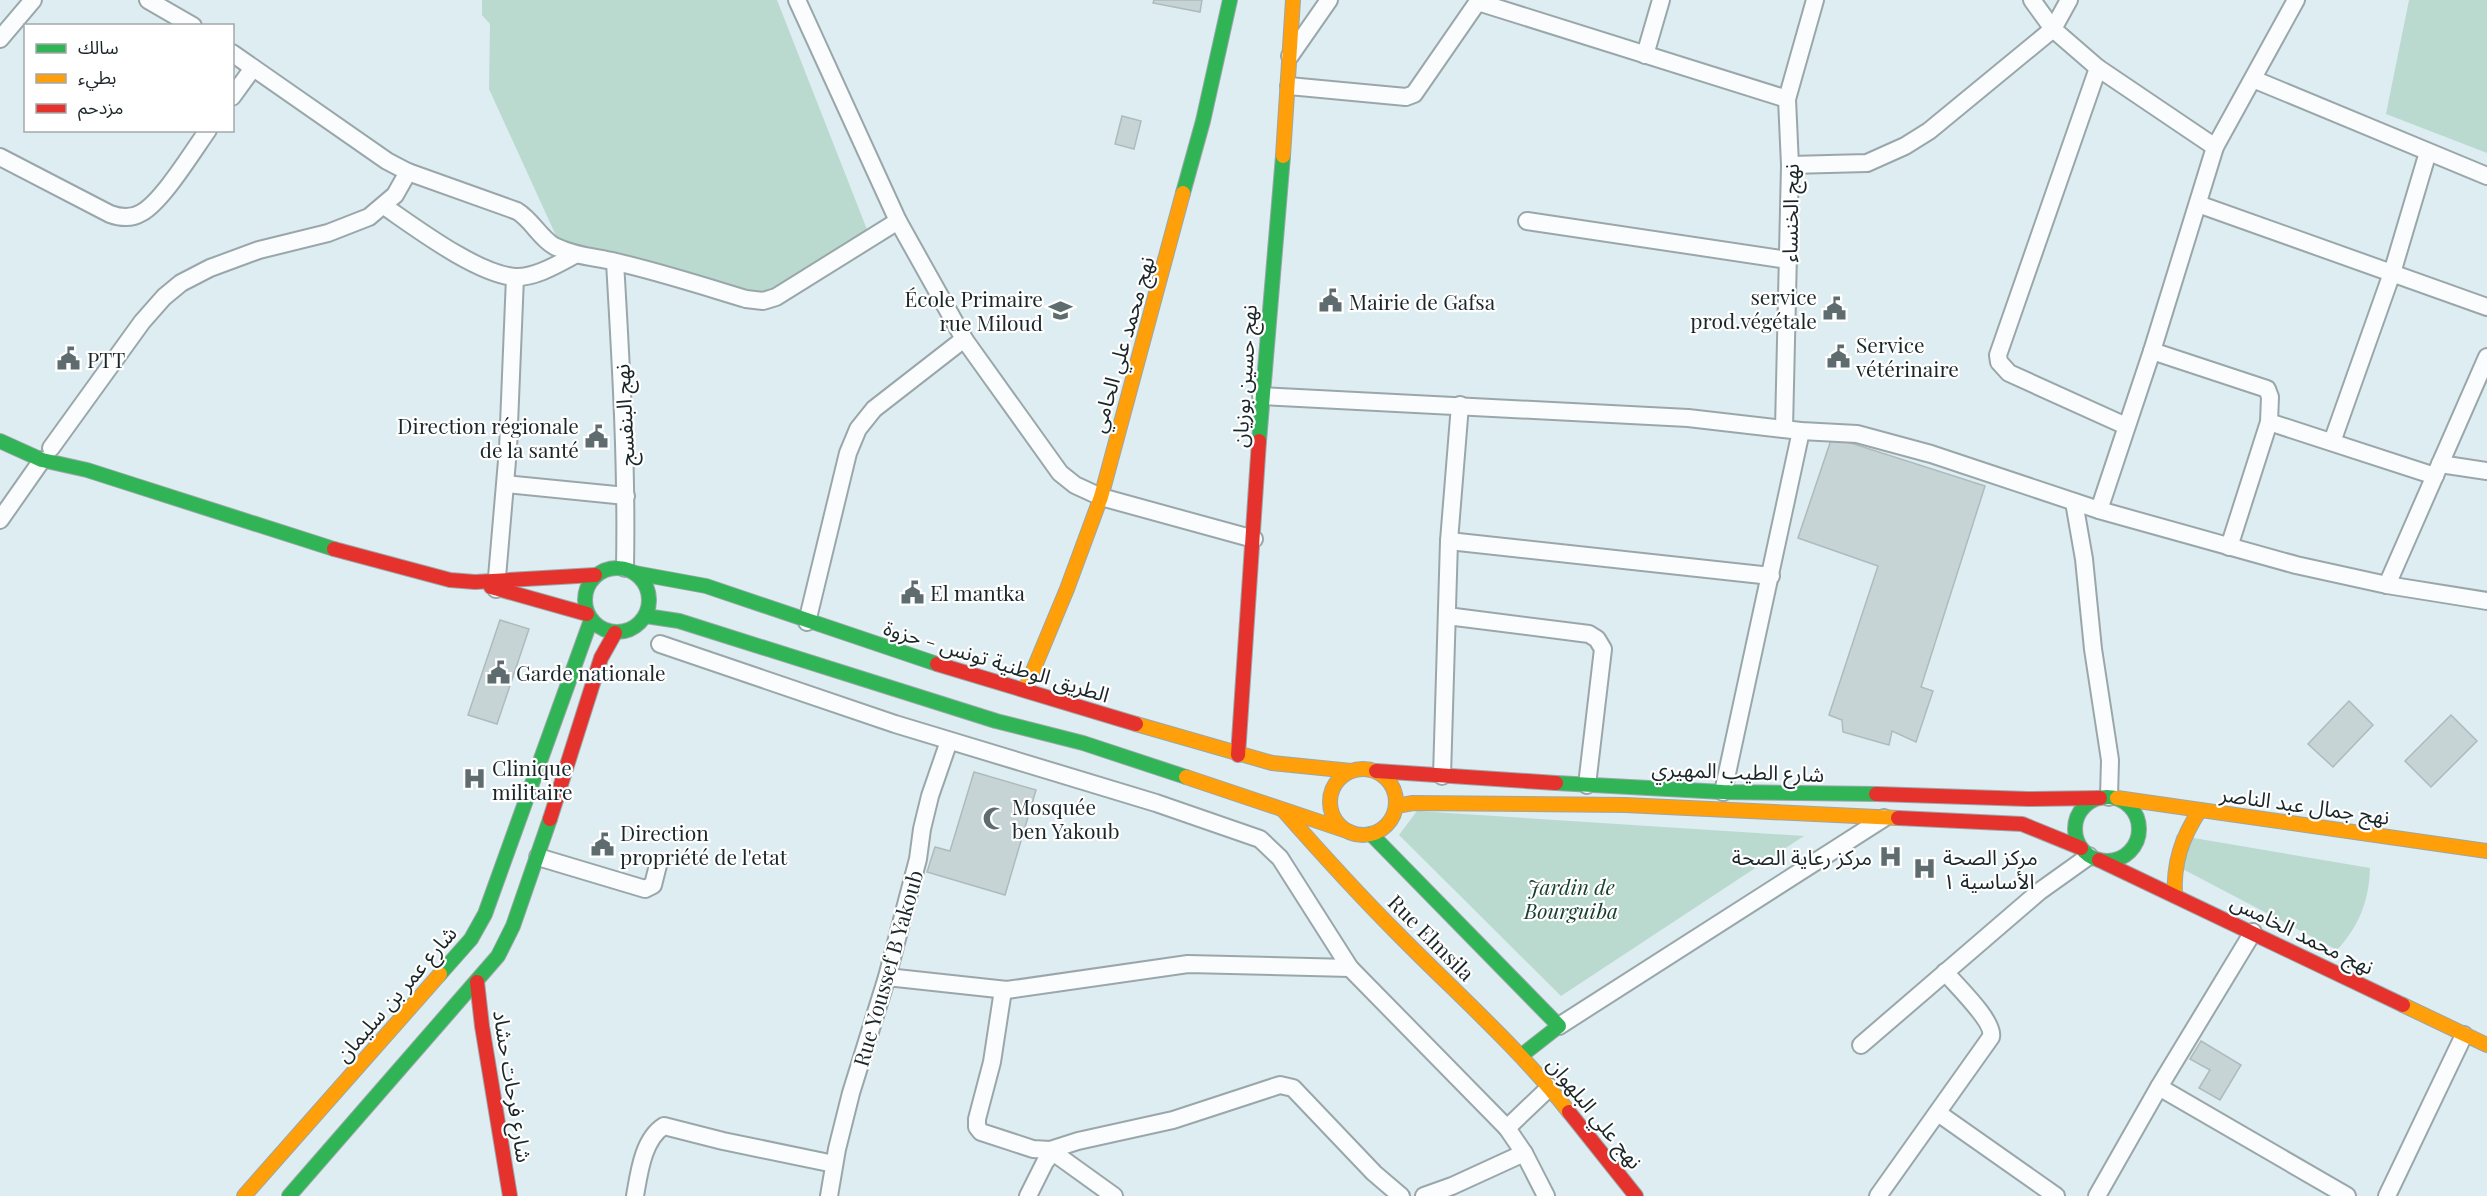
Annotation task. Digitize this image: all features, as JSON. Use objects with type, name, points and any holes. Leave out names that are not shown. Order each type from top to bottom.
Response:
[{"type":"main road","name":"نهج محمد علي الحامي","points":[[1025,690],[1067,590],[1101,497],[1200,132],[1230,0]]},
{"type":"main road","name":"نهج حسين بوزيان","points":[[1238,755],[1254,538],[1261,396],[1289,86],[1293,0]]},
{"type":"main road","points":[[0,441],[44,451],[87,470],[369,560],[450,580],[497,585],[589,617],[606,631],[615,633],[630,630],[646,616],[649,600],[648,590],[643,580],[630,571],[604,570],[595,575],[497,585]]},
{"type":"main road","name":"الطريق الوطنية تونس - حزوة","points":[[630,571],[706,586],[807,622],[1238,755],[1272,763],[1351,771]]},
{"type":"main road","points":[[589,617],[584,599],[586,590],[595,575]]},
{"type":"main road","points":[[646,616],[679,621],[996,721],[1083,743],[1350,832],[1371,834],[1385,826],[1396,806],[1397,798],[1392,785],[1376,771],[1368,769],[1351,771],[1336,783],[1330,801],[1335,820],[1350,832]]},
{"type":"main road","name":"شارع عمر بن سليمان","points":[[244,1196],[471,939],[489,902],[589,617]]},
{"type":"main road","points":[[289,1196],[498,956],[513,926],[538,857],[601,658],[615,633]]},
{"type":"main road","name":"شارع الطيب المهيري","points":[[1376,771],[1442,777],[1723,792],[1947,795],[2028,799],[2108,798]]},
{"type":"main road","points":[[2108,798],[2128,805],[2134,813],[2138,833],[2129,852],[2120,858],[2090,855],[2076,839],[2074,828],[2077,818],[2090,802],[2108,798]]},
{"type":"main road","name":"نهج جمال عبد الناصر","points":[[2108,798],[2487,851]]},
{"type":"main road","name":"شارع الطيب المهيري","points":[[1396,806],[1413,803],[1625,806],[1887,816],[2022,824],[2090,855]]},
{"type":"main road","name":"Rue Elmsila","points":[[1283,810],[1335,869],[1522,1055]]},
{"type":"main road","points":[[2175,896],[2173,876],[2178,852],[2188,827],[2200,810]]},
{"type":"main road","points":[[1371,834],[1559,1026],[1522,1055]]},
{"type":"main road","name":"نهج محمد الخامس","points":[[2090,855],[2487,1045]]},
{"type":"main road","name":"شارع فرحات حشاد","points":[[477,982],[510,1196]]},
{"type":"main road","name":"نهج علي البلهوان","points":[[1522,1055],[1636,1196]]},
{"type":"street","points":[[0,39],[33,0]]},
{"type":"street","points":[[148,0],[190,24]]},
{"type":"street","points":[[797,0],[898,221],[963,339],[1060,473],[1076,485],[1101,497],[1254,538]]},
{"type":"street","points":[[1289,58],[1329,0]]},
{"type":"street","points":[[1645,55],[1661,0]]},
{"type":"street","name":"نهج الخنساء","points":[[1723,792],[1771,576],[1793,430],[1788,260],[1790,165],[1787,99],[1815,0]]},
{"type":"street","points":[[2032,0],[2053,29],[2098,68],[2215,147]]},
{"type":"street","points":[[1790,165],[1867,163],[1905,146],[1929,131],[2053,29],[2069,0]]},
{"type":"street","points":[[1289,86],[1406,97],[1414,94],[1422,87],[1479,1],[1787,99]]},
{"type":"street","points":[[2099,510],[2152,351],[2215,147],[2253,79],[2289,2]]},
{"type":"street","points":[[234,54],[387,161],[408,172],[517,211],[528,218],[551,244],[576,255],[615,262],[746,298],[763,301],[798,284],[898,221]]},
{"type":"street","points":[[234,94],[253,68]]},
{"type":"street","points":[[2098,68],[1998,355],[1999,362],[2009,373],[2126,426]]},
{"type":"street","points":[[2253,79],[2487,176]]},
{"type":"street","points":[[0,157],[110,214],[126,218],[142,213],[155,202],[207,132]]},
{"type":"street","points":[[2332,442],[2392,273],[2428,152]]},
{"type":"street","points":[[0,520],[44,451],[142,322],[164,297],[181,283],[210,268],[259,250],[355,224],[384,206],[395,195],[408,172]]},
{"type":"street","points":[[2198,204],[2487,307]]},
{"type":"street","points":[[384,206],[449,250],[490,270],[516,277],[555,266],[576,255]]},
{"type":"street","points":[[1527,221],[1788,260]]},
{"type":"street","name":"نهج البنفسج","points":[[615,262],[630,571]]},
{"type":"street","points":[[497,585],[506,484],[516,277]]},
{"type":"street","points":[[807,622],[848,453],[858,429],[873,409],[963,339]]},
{"type":"street","points":[[2152,351],[2266,389],[2270,397],[2269,422],[2229,547]]},
{"type":"street","points":[[2387,585],[2487,357]]},
{"type":"street","points":[[1261,396],[1688,418],[1793,430],[1857,434],[1883,439],[2099,510],[2295,566],[2387,585],[2487,601]]},
{"type":"street","points":[[1442,777],[1449,541],[1460,405]]},
{"type":"street","points":[[2269,422],[2332,442],[2437,470],[2487,471]]},
{"type":"street","points":[[506,484],[626,496]]},
{"type":"street","points":[[2074,502],[2084,559],[2093,650],[2110,760],[2108,798]]},
{"type":"street","points":[[1449,541],[1771,576]]},
{"type":"street","points":[[1447,616],[1588,634],[1597,639],[1603,649],[1587,785]]},
{"type":"street","points":[[660,644],[949,741],[1156,803],[1260,839],[1280,858],[1350,968],[1507,1128],[1524,1153],[1546,1196]]},
{"type":"street","name":"Rue Youssef B Yakoub","points":[[829,1196],[851,1093],[886,977],[918,858],[930,796],[949,741]]},
{"type":"street","points":[[1559,1026],[1887,816]]},
{"type":"street","points":[[1861,1044],[2040,891],[2090,855]]},
{"type":"street","points":[[538,857],[645,889],[653,885],[658,865]]},
{"type":"street","points":[[2097,1196],[2159,1087],[2253,932]]},
{"type":"street","points":[[886,977],[1003,990],[1188,964],[1350,968]]},
{"type":"street","points":[[1878,1196],[1985,1048],[1992,1032],[1987,1021],[1945,972]]},
{"type":"street","points":[[1003,990],[999,1030],[976,1119],[977,1127],[981,1132],[1033,1149],[1051,1151],[1078,1142],[1173,1120],[1280,1085],[1293,1088],[1374,1173],[1401,1196]]},
{"type":"street","points":[[2387,1196],[2464,1035]]},
{"type":"street","points":[[1507,1128],[1550,1087]]},
{"type":"street","points":[[2159,1087],[2347,1196]]},
{"type":"street","points":[[1938,1113],[2056,1196]]},
{"type":"street","points":[[635,1196],[647,1148],[657,1130],[664,1126],[834,1164]]},
{"type":"street","points":[[1028,1196],[1051,1151]]},
{"type":"street","points":[[1051,1151],[1114,1196]]},
{"type":"street","points":[[1424,1196],[1454,1191],[1524,1153]]},
{"type":"green space","points":[[482,0],[777,0],[868,232],[782,285],[756,293],[558,240],[489,89],[490,24],[482,15]]},
{"type":"green space","points":[[2409,0],[2487,0],[2487,153],[2386,114]]},
{"type":"green space","name":"Jardin de Bourguiba","points":[[1417,811],[1804,836],[1561,996],[1399,835]]},
{"type":"green space","points":[[2176,835],[2370,868],[2368,891],[2357,922],[2337,950],[2173,864]]},
{"type":"building","points":[[1154,0],[1202,0],[1200,12],[1153,3]]},
{"type":"building","points":[[1122,116],[1141,121],[1134,149],[1115,144]]},
{"type":"building","points":[[1832,437],[1985,486],[1921,687],[1933,691],[1916,742],[1892,731],[1889,745],[1843,732],[1842,720],[1829,715],[1878,566],[1798,538]]},
{"type":"building","name":"Garde nationale","points":[[500,620],[529,629],[497,724],[468,715]]},
{"type":"building","points":[[2349,701],[2373,725],[2333,767],[2308,744]]},
{"type":"building","points":[[2451,715],[2477,741],[2431,787],[2405,761]]},
{"type":"building","name":"Mosquée ben Yakoub","points":[[974,772],[1036,790],[1005,895],[927,872],[935,847],[950,851]]},
{"type":"building","points":[[2201,1041],[2241,1065],[2220,1100],[2199,1088],[2210,1070],[2190,1059]]},
{"type":"traffic: fast","points":[[1183,193],[1203,121],[1230,0]]},
{"type":"traffic: fast","points":[[1259,441],[1283,156]]},
{"type":"traffic: fast","points":[[0,441],[42,460],[87,470],[334,549]]},
{"type":"traffic: fast","points":[[611,568],[623,568],[640,577],[647,588],[649,600],[647,612],[640,623],[623,632],[611,632],[599,627],[590,618],[585,606],[585,594],[590,582],[599,573],[611,568]]},
{"type":"traffic: fast","points":[[635,573],[706,586],[937,664]]},
{"type":"traffic: fast","points":[[646,616],[679,621],[996,721],[1083,743],[1186,777]]},
{"type":"traffic: fast","points":[[440,974],[471,939],[485,914],[591,620]]},
{"type":"traffic: fast","points":[[1556,783],[1723,792],[1876,794]]},
{"type":"traffic: fast","points":[[2107,797],[2125,803],[2133,811],[2139,829],[2133,847],[2125,855],[2107,861],[2089,855],[2081,847],[2075,829],[2081,811],[2089,803],[2107,797]]},
{"type":"traffic: fast","points":[[289,1196],[498,956],[513,926],[550,819]]},
{"type":"traffic: fast","points":[[1371,834],[1559,1026],[1522,1055]]},
{"type":"traffic: slow","points":[[1283,156],[1293,0]]},
{"type":"traffic: slow","points":[[1025,690],[1067,589],[1101,497],[1183,193]]},
{"type":"traffic: slow","points":[[1136,724],[1272,763],[1351,771]]},
{"type":"traffic: slow","points":[[1363,769],[1376,771],[1391,784],[1396,802],[1394,815],[1381,830],[1363,835],[1350,833],[1335,820],[1330,802],[1332,789],[1345,774],[1363,769]]},
{"type":"traffic: slow","points":[[1186,777],[1350,832]]},
{"type":"traffic: slow","points":[[2117,798],[2487,851]]},
{"type":"traffic: slow","points":[[1396,806],[1413,803],[1625,805],[1898,818]]},
{"type":"traffic: slow","points":[[1283,810],[1383,919],[1529,1065],[1569,1112]]},
{"type":"traffic: slow","points":[[2175,896],[2177,861],[2188,830],[2200,810]]},
{"type":"traffic: slow","points":[[244,1196],[440,974]]},
{"type":"traffic: slow","points":[[2403,1005],[2487,1045]]},
{"type":"traffic: jam","points":[[1238,755],[1259,441]]},
{"type":"traffic: jam","points":[[334,549],[450,580],[475,582],[595,575]]},
{"type":"traffic: jam","points":[[491,587],[587,614]]},
{"type":"traffic: jam","points":[[550,819],[601,658],[615,633]]},
{"type":"traffic: jam","points":[[937,664],[1136,724]]},
{"type":"traffic: jam","points":[[1376,771],[1556,783]]},
{"type":"traffic: jam","points":[[1876,794],[2028,799],[2100,798]]},
{"type":"traffic: jam","points":[[1898,818],[2022,824],[2081,848]]},
{"type":"traffic: jam","points":[[2099,860],[2403,1005]]},
{"type":"traffic: jam","points":[[477,982],[510,1196]]},
{"type":"traffic: jam","points":[[1569,1112],[1636,1196]]},
{"type":"place","name":"Mairie de Gafsa","points":[[1331,301]]},
{"type":"place","name":"service prod.végétale","points":[[1835,308]]},
{"type":"place","name":"École Primaire rue Miloud","points":[[1061,310]]},
{"type":"place","name":"Service vétérinaire","points":[[1838,356]]},
{"type":"place","name":"PTT","points":[[69,359]]},
{"type":"place","name":"Direction régionale de la santé","points":[[597,437]]},
{"type":"place","name":"El mantka","points":[[912,592]]},
{"type":"place","name":"Garde nationale","points":[[498,672]]},
{"type":"place","name":"Clinique militaire","points":[[474,779]]},
{"type":"place","name":"Mosquée ben Yakoub","points":[[994,818]]},
{"type":"place","name":"Direction propriété de l'etat","points":[[602,844]]},
{"type":"place","name":"مركز رعاية الصحة","points":[[1890,856]]},
{"type":"place","name":"مركز الصحة الأساسية ١","points":[[1925,868]]}]
